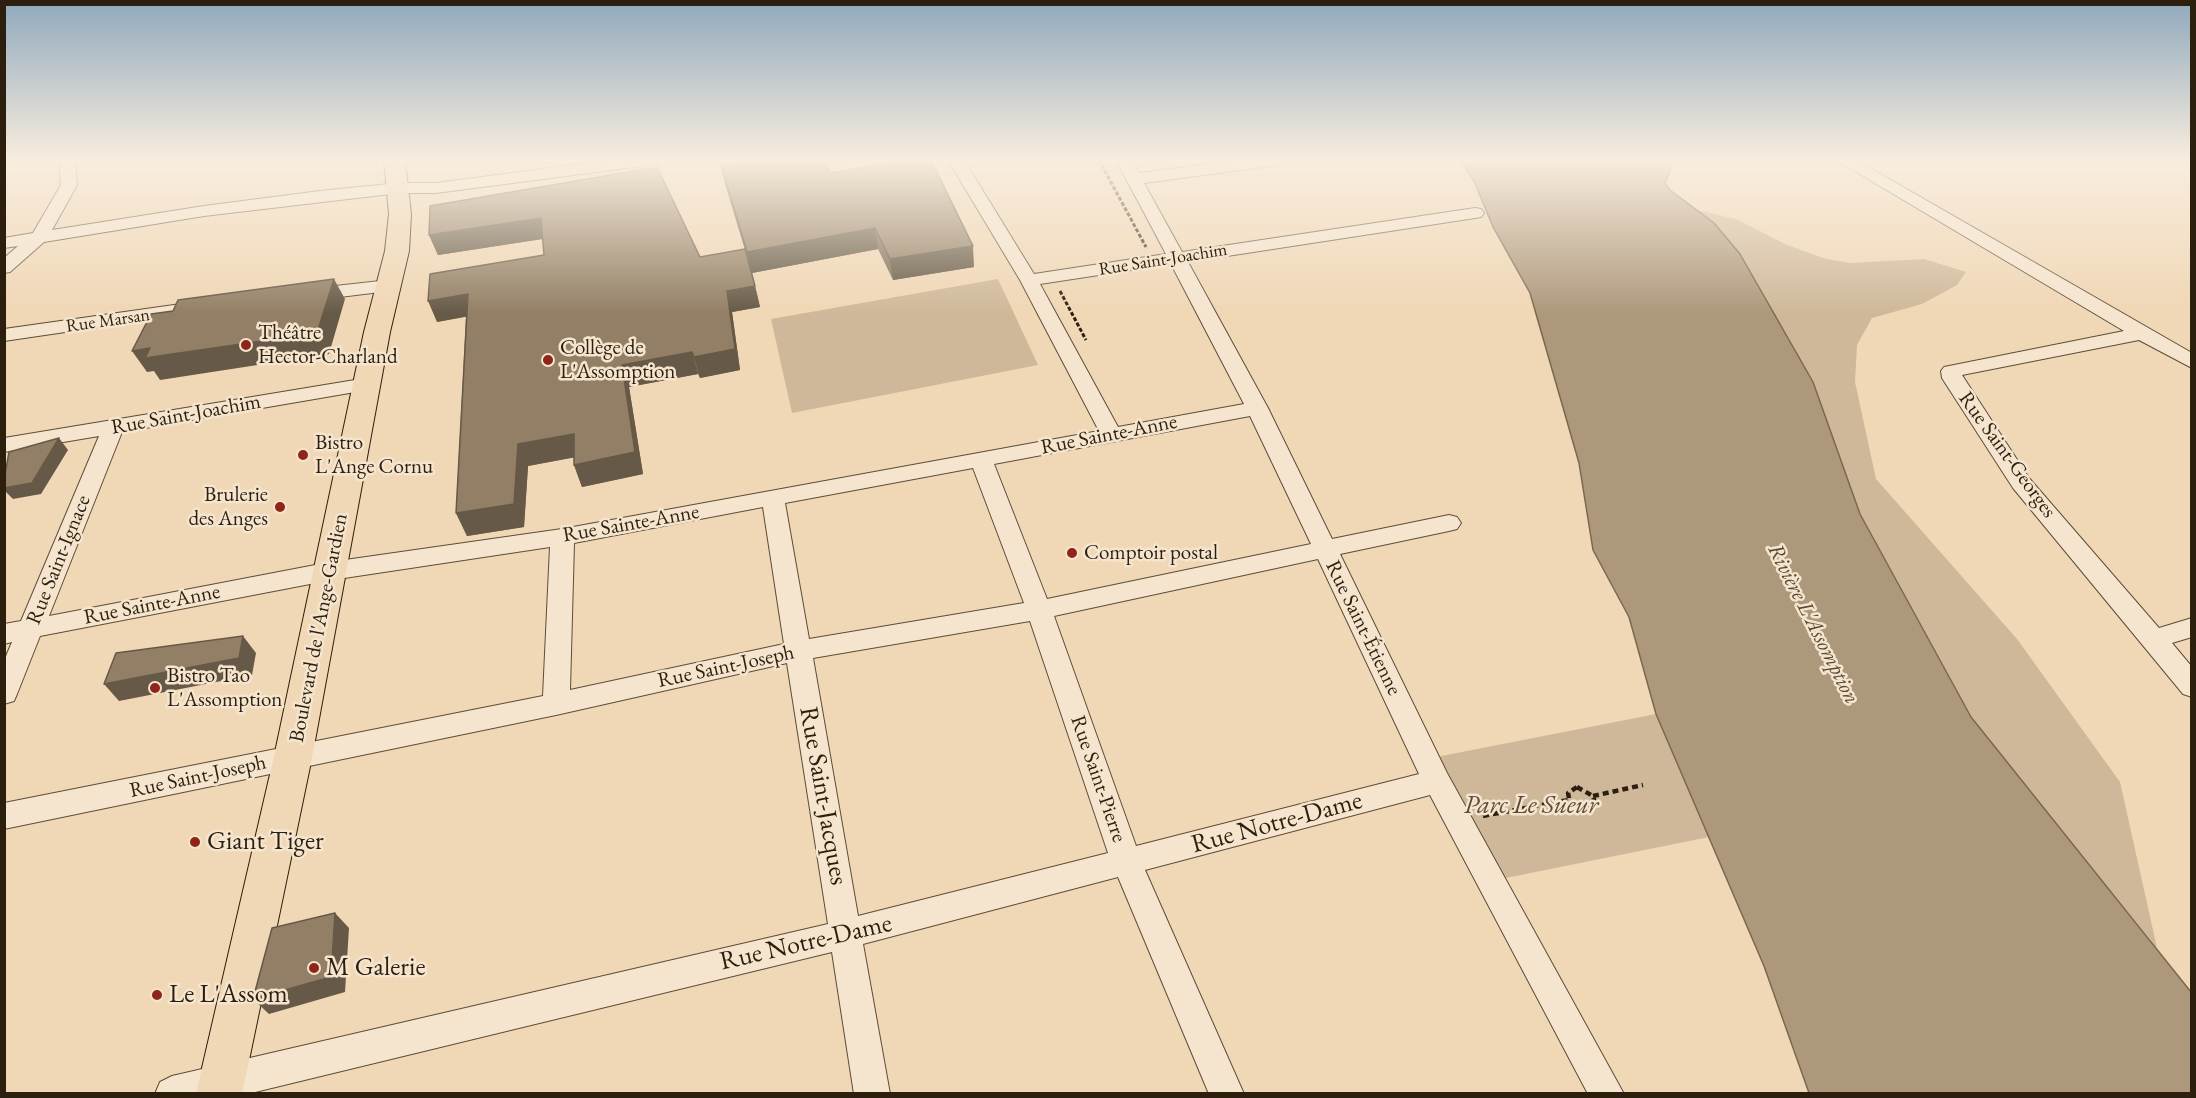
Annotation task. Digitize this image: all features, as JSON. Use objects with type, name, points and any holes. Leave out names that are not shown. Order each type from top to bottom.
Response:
[{"type":"main road","name":"Boulevard de l'Ange-Gardien","points":[[220,1087],[293,757],[367,384],[389,286],[398,240],[398,211]]},
{"type":"street","points":[[4,268],[39,237],[56,211]]},
{"type":"street","points":[[4,243],[202,211]]},
{"type":"street","points":[[987,211],[1029,280],[1112,435]]},
{"type":"street","name":"Rue Saint-Étienne","points":[[1152,211],[1257,408],[1437,781],[1607,1094]]},
{"type":"street","points":[[1933,211],[2192,362]]},
{"type":"street","name":"Rue Saint-Joachim","points":[[1029,280],[1475,213]]},
{"type":"street","points":[[284,298],[389,286]]},
{"type":"street","name":"Rue Marsan","points":[[4,335],[202,308]]},
{"type":"street","name":"Rue Saint-Georges","points":[[2143,333],[1951,371],[1952,378],[2021,483],[2192,687]]},
{"type":"street","name":"Rue Saint-Joachim","points":[[4,445],[367,384]]},
{"type":"street","name":"Rue Sainte-Anne","points":[[4,634],[331,571],[562,537],[1257,408]]},
{"type":"street","name":"Rue Saint-Ignace","points":[[4,694],[113,427]]},
{"type":"street","name":"Rue Saint-Pierre","points":[[981,459],[1039,610],[1127,862],[1227,1094]]},
{"type":"street","name":"Rue Saint-Jacques","points":[[773,498],[872,1094]]},
{"type":"street","name":"Rue Saint-Joseph","points":[[4,816],[556,704],[797,651],[1039,610],[1449,523]]},
{"type":"street","points":[[556,704],[562,537]]},
{"type":"street","points":[[2154,639],[2192,627]]},
{"type":"street","name":"Rue Notre-Dame","points":[[172,1094],[220,1087],[847,934],[1437,781]]},
{"type":"path","points":[[1118,267],[1146,248],[1126,211]]},
{"type":"path","points":[[1593,796],[1643,784]]},
{"type":"path","points":[[1577,787],[1593,796],[1595,803],[1587,810],[1574,807],[1568,800],[1569,790],[1577,787]]},
{"type":"path","points":[[1458,821],[1568,800]]},
{"type":"green space","points":[[1698,211],[1736,219],[1787,245],[1826,259],[1851,263],[1924,259],[1966,272],[1957,285],[1922,304],[1872,318],[1857,345],[1855,382],[1876,479],[2017,639],[2120,782],[2157,948],[1971,717],[1860,514],[1813,382]]},
{"type":"green space","points":[[998,279],[1038,365],[792,413],[771,319]]},
{"type":"green space","name":"Parc Le Sueur","points":[[1656,714],[1709,837],[1491,881],[1426,759]]},
{"type":"water","name":"Rivière L'Assomption","points":[[1486,211],[1698,211],[1714,223],[1740,254],[1813,382],[1860,514],[1971,717],[2191,992],[2191,1093],[1809,1093],[1764,966],[1656,714],[1629,617],[1593,550],[1579,463],[1530,293]]},
{"type":"building","points":[[430,211],[678,211],[700,257],[745,249],[755,286],[727,291],[735,349],[694,357],[692,352],[622,365],[635,452],[574,465],[574,434],[518,444],[514,504],[456,513],[468,294],[428,301],[430,274],[544,255],[541,218],[429,235]]},
{"type":"building","points":[[735,211],[956,211],[973,246],[890,259],[875,228],[747,252]]},
{"type":"building","points":[[334,279],[317,333],[145,358],[150,348],[132,351],[151,314],[173,311],[178,300]]},
{"type":"building","points":[[59,438],[32,483],[4,488],[9,452]]},
{"type":"building","points":[[243,636],[239,658],[104,684],[116,653]]},
{"type":"building","points":[[335,913],[331,977],[253,999],[272,928]]},
{"type":"place","name":"Théâtre Hector-Charland","points":[[246,345]]},
{"type":"place","name":"Collège de L'Assomption","points":[[548,360]]},
{"type":"place","name":"Bistro L'Ange Cornu","points":[[303,455]]},
{"type":"place","name":"Brulerie des Anges","points":[[280,507]]},
{"type":"place","name":"Comptoir postal","points":[[1072,553]]},
{"type":"place","name":"Bistro Tao L'Assomption","points":[[155,688]]},
{"type":"place","name":"Giant Tiger","points":[[195,842]]},
{"type":"place","name":"M Galerie","points":[[314,968]]},
{"type":"place","name":"Le L'Assom","points":[[157,995]]}]
